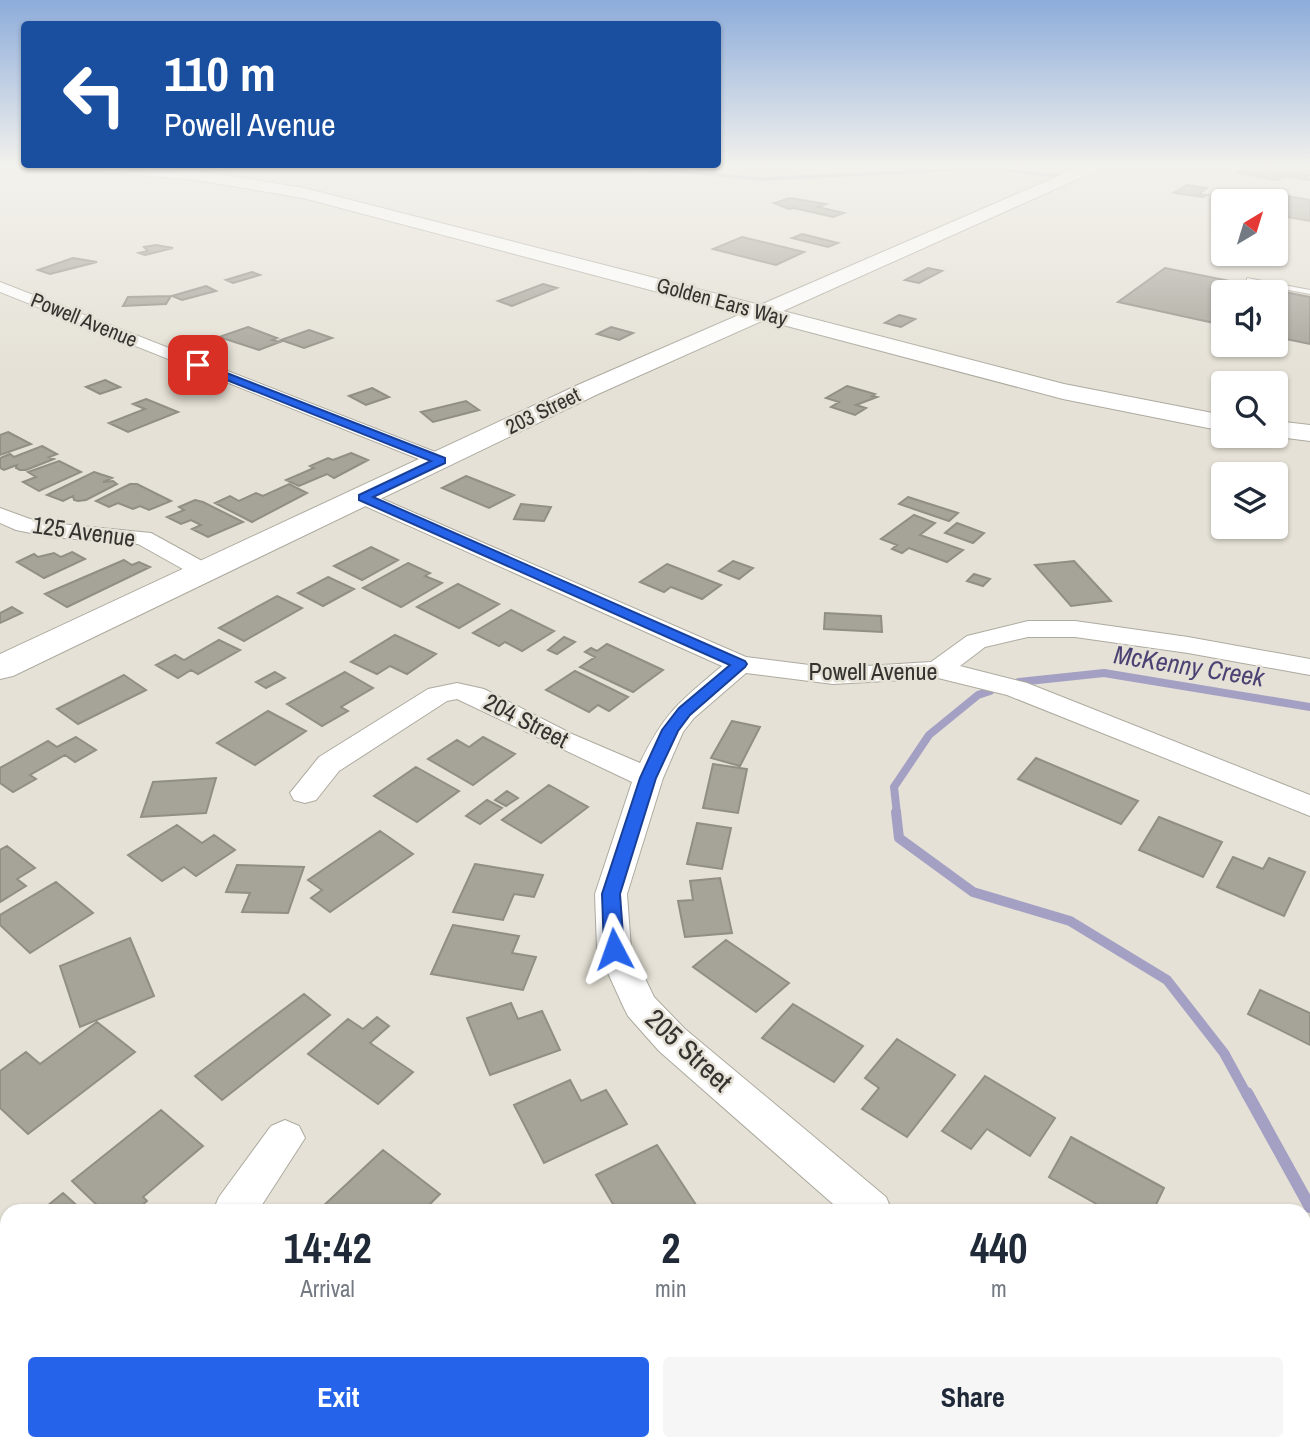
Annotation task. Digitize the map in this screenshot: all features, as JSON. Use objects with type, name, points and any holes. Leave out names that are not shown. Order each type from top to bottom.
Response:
[{"type":"main road","name":"Golden Ears Way","points":[[462,235],[1063,391],[1211,421]]},
{"type":"main road","name":"203 Street","points":[[0,668],[589,389],[938,235]]},
{"type":"main road","points":[[1288,430],[1310,433]]},
{"type":"street","name":"Powell Avenue","points":[[0,287],[441,461]]},
{"type":"street","name":"Powell Avenue","points":[[363,498],[740,664],[833,676],[938,670],[972,676],[1017,690],[1310,806]]},
{"type":"street","name":"125 Avenue","points":[[0,515],[24,525],[51,530],[143,538],[205,572]]},
{"type":"street","points":[[938,670],[976,641],[1028,629],[1075,629],[1188,645],[1310,667]]},
{"type":"street","name":"205 Street","points":[[740,664],[684,712],[670,730],[648,778],[611,894],[614,949],[641,1006],[672,1040],[863,1204]]},
{"type":"street","name":"204 Street","points":[[305,793],[329,764],[438,695],[457,691],[474,695],[562,740],[648,778]]},
{"type":"street","points":[[239,1204],[285,1138]]},
{"type":"lane","points":[[1288,288],[1310,292]]},
{"type":"building","points":[[805,235],[838,243],[828,247],[792,238]]},
{"type":"building","points":[[742,237],[804,252],[776,265],[713,249]]},
{"type":"building","points":[[156,245],[173,248],[145,255],[139,253],[148,251],[144,247]]},
{"type":"building","points":[[73,258],[97,262],[50,274],[38,270]]},
{"type":"building","points":[[928,268],[942,271],[919,283],[905,280]]},
{"type":"building","points":[[1165,268],[1225,280],[1211,280],[1211,322],[1118,302]]},
{"type":"building","points":[[252,272],[260,275],[233,283],[226,280]]},
{"type":"building","points":[[543,284],[557,288],[512,306],[498,301]]},
{"type":"building","points":[[206,286],[216,291],[182,300],[172,296]]},
{"type":"building","points":[[1288,293],[1310,297],[1310,344],[1288,339]]},
{"type":"building","points":[[171,296],[166,304],[123,306],[128,297]]},
{"type":"building","points":[[899,315],[915,319],[901,327],[885,323]]},
{"type":"building","points":[[248,327],[277,338],[272,340],[280,342],[259,350],[219,337]]},
{"type":"building","points":[[611,327],[633,333],[619,340],[597,334]]},
{"type":"building","points":[[309,330],[332,338],[304,348],[281,340]]},
{"type":"building","points":[[105,380],[120,387],[100,394],[86,387]]},
{"type":"building","points":[[847,386],[875,394],[872,396],[877,397],[856,405],[866,408],[855,415],[831,407],[839,402],[826,398]]},
{"type":"building","points":[[372,388],[389,397],[366,405],[349,396]]},
{"type":"building","points":[[146,399],[178,412],[128,432],[109,423],[145,409],[133,404]]},
{"type":"building","points":[[466,401],[479,410],[433,422],[421,412]]},
{"type":"building","points":[[8,432],[31,444],[0,455],[0,435]]},
{"type":"building","points":[[42,446],[57,454],[49,457],[54,459],[26,470],[16,468],[17,465],[4,470],[0,468],[0,458],[10,454],[14,457]]},
{"type":"building","points":[[351,453],[368,460],[334,478],[327,474],[299,486],[286,480],[314,468],[310,466],[328,458],[333,460]]},
{"type":"building","points":[[59,461],[81,472],[39,491],[23,482],[36,477],[28,472]]},
{"type":"building","points":[[94,472],[112,478],[103,482],[113,481],[117,484],[86,500],[74,500],[73,496],[63,501],[47,495]]},
{"type":"building","points":[[466,476],[514,495],[489,508],[442,488]]},
{"type":"building","points":[[130,484],[137,484],[171,501],[149,510],[140,506],[133,509],[118,503],[109,507],[96,501]]},
{"type":"building","points":[[289,484],[307,493],[252,522],[215,503],[230,496],[239,501],[256,493],[263,496]]},
{"type":"building","points":[[908,497],[958,513],[949,521],[899,504]]},
{"type":"building","points":[[195,500],[243,522],[208,537],[192,529],[201,525],[191,520],[181,524],[167,517],[184,510],[179,507]]},
{"type":"building","points":[[521,504],[551,507],[544,521],[514,519]]},
{"type":"building","points":[[914,515],[935,523],[920,535],[963,550],[947,562],[909,548],[902,553],[892,549],[897,545],[881,539]]},
{"type":"building","points":[[957,523],[984,533],[973,543],[945,533]]},
{"type":"building","points":[[371,547],[398,560],[362,580],[334,566]]},
{"type":"building","points":[[72,552],[85,559],[44,578],[17,562],[34,554],[38,557],[54,553],[61,557]]},
{"type":"building","points":[[124,560],[132,565],[139,562],[150,567],[67,607],[45,594]]},
{"type":"building","points":[[733,561],[753,568],[739,579],[719,571]]},
{"type":"building","points":[[1074,561],[1111,601],[1071,606],[1035,565]]},
{"type":"building","points":[[408,563],[430,573],[425,576],[442,583],[401,607],[363,588]]},
{"type":"building","points":[[667,564],[721,585],[702,599],[671,587],[664,592],[640,582]]},
{"type":"building","points":[[974,574],[990,579],[983,586],[967,581]]},
{"type":"building","points":[[328,577],[354,589],[323,606],[298,593]]},
{"type":"building","points":[[458,584],[499,604],[459,628],[417,607]]},
{"type":"building","points":[[277,596],[302,608],[244,641],[219,628]]},
{"type":"building","points":[[12,607],[22,613],[0,623],[0,613]]},
{"type":"building","points":[[511,610],[554,631],[522,651],[505,642],[499,646],[473,633]]},
{"type":"building","points":[[825,613],[881,616],[882,632],[824,629]]},
{"type":"building","points":[[395,635],[436,654],[407,674],[390,666],[377,674],[351,662]]},
{"type":"building","points":[[564,637],[575,642],[557,654],[548,650]]},
{"type":"building","points":[[219,640],[240,650],[198,674],[191,670],[178,678],[156,665],[175,655],[184,660]]},
{"type":"building","points":[[607,644],[663,670],[633,692],[580,667],[595,657],[585,652],[591,648],[597,651]]},
{"type":"building","points":[[575,671],[628,697],[609,711],[598,705],[589,712],[546,690]]},
{"type":"building","points":[[275,672],[285,678],[266,688],[256,682]]},
{"type":"building","points":[[345,672],[373,688],[341,707],[348,711],[322,726],[287,704]]},
{"type":"building","points":[[124,675],[146,690],[78,724],[57,709]]},
{"type":"building","points":[[268,711],[306,731],[255,765],[217,743]]},
{"type":"building","points":[[732,721],[760,727],[740,766],[711,758]]},
{"type":"building","points":[[76,737],[96,750],[75,762],[65,755],[30,775],[36,779],[13,792],[0,783],[0,768],[48,741],[57,747]]},
{"type":"building","points":[[483,737],[515,754],[473,785],[428,759],[457,740],[469,747]]},
{"type":"building","points":[[1036,758],[1138,801],[1121,824],[1018,779]]},
{"type":"building","points":[[713,764],[747,769],[738,813],[703,808]]},
{"type":"building","points":[[416,767],[459,791],[417,822],[374,796]]},
{"type":"building","points":[[216,778],[206,813],[141,817],[153,782]]},
{"type":"building","points":[[549,785],[588,807],[541,843],[502,820]]},
{"type":"building","points":[[507,791],[518,798],[506,806],[495,800]]},
{"type":"building","points":[[487,800],[502,808],[480,824],[466,816]]},
{"type":"building","points":[[1159,817],[1222,842],[1203,877],[1139,850]]},
{"type":"building","points":[[697,823],[731,828],[722,869],[687,864]]},
{"type":"building","points":[[177,825],[202,843],[214,835],[235,850],[196,876],[184,867],[162,881],[128,855]]},
{"type":"building","points":[[380,831],[413,854],[330,912],[311,898],[322,890],[308,880]]},
{"type":"building","points":[[7,846],[35,868],[17,879],[26,886],[0,902],[0,850]]},
{"type":"building","points":[[1233,857],[1263,869],[1269,858],[1305,872],[1284,916],[1217,887]]},
{"type":"building","points":[[475,864],[543,875],[534,897],[514,894],[503,920],[453,912]]},
{"type":"building","points":[[237,865],[304,867],[288,913],[242,912],[250,893],[226,892]]},
{"type":"building","points":[[720,878],[732,933],[685,937],[678,901],[693,900],[690,881]]},
{"type":"building","points":[[56,882],[93,913],[30,953],[0,925],[0,915]]},
{"type":"building","points":[[453,925],[519,936],[512,953],[536,957],[523,990],[431,974]]},
{"type":"building","points":[[130,938],[154,996],[80,1027],[60,966]]},
{"type":"building","points":[[726,940],[789,983],[756,1012],[693,967]]},
{"type":"building","points":[[1260,990],[1310,1013],[1310,1045],[1248,1014]]},
{"type":"building","points":[[304,994],[330,1015],[222,1100],[195,1076]]},
{"type":"building","points":[[511,1003],[518,1019],[542,1011],[560,1050],[490,1075],[467,1018]]},
{"type":"building","points":[[793,1004],[863,1046],[834,1082],[762,1038]]},
{"type":"building","points":[[377,1017],[389,1026],[370,1043],[413,1072],[378,1104],[308,1054],[348,1019],[363,1029]]},
{"type":"building","points":[[97,1022],[135,1052],[28,1134],[0,1108],[0,1071],[26,1052],[40,1064]]},
{"type":"building","points":[[897,1039],[955,1075],[907,1137],[862,1109],[879,1088],[865,1078]]},
{"type":"building","points":[[985,1076],[1055,1118],[1030,1156],[987,1129],[971,1149],[942,1131]]},
{"type":"building","points":[[570,1080],[581,1101],[606,1090],[627,1124],[544,1163],[514,1105]]},
{"type":"building","points":[[161,1110],[203,1146],[143,1197],[147,1201],[143,1204],[96,1204],[72,1181]]},
{"type":"building","points":[[1071,1137],[1164,1188],[1156,1204],[1097,1204],[1049,1177]]},
{"type":"building","points":[[657,1145],[695,1204],[613,1204],[596,1175]]},
{"type":"building","points":[[383,1150],[440,1194],[430,1204],[325,1204]]},
{"type":"building","points":[[63,1193],[75,1204],[50,1204]]},
{"type":"waterway","name":"McKenny Creek","points":[[1019,682],[1104,673],[1310,707]]},
{"type":"waterway","name":"McKenny Creek","points":[[897,814],[894,787],[929,735],[978,695],[990,691]]},
{"type":"waterway","name":"McKenny Creek","points":[[896,812],[899,838],[973,892],[1070,921],[1167,980],[1224,1053],[1247,1095]]},
{"type":"waterway","name":"McKenny Creek","points":[[1247,1093],[1308,1204]]},
{"type":"route","points":[[198,365],[441,461],[363,498],[740,664],[684,712],[670,730],[648,778],[611,894],[614,949]]}]
